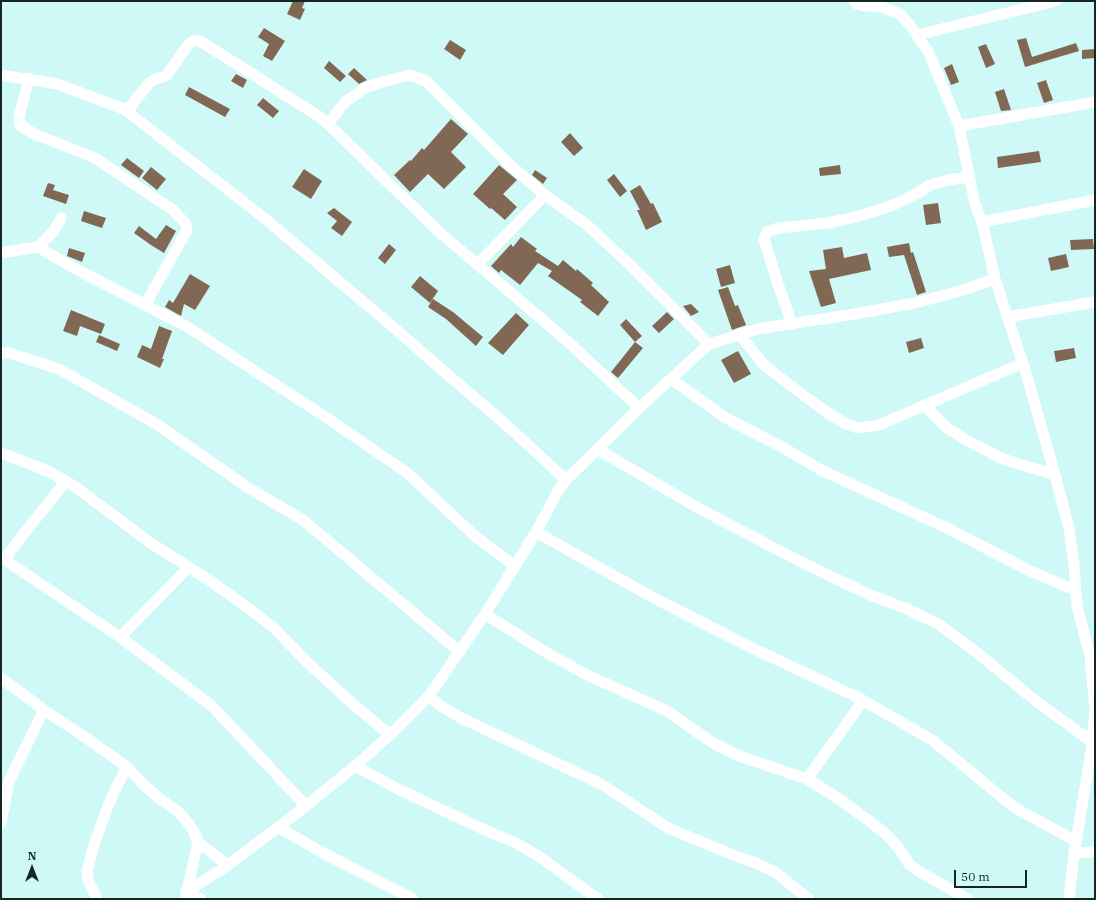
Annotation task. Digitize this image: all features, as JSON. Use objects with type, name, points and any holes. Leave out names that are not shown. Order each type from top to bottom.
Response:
[{"type":"street","points":[[854,1],[857,4],[865,6],[879,6],[900,14],[910,24],[929,54],[959,126],[975,204],[982,222],[995,279],[1023,363],[1055,475],[1068,528],[1074,564],[1077,606],[1090,656],[1095,710],[1093,749],[1076,840],[1069,899]]},
{"type":"street","points":[[917,35],[1056,1]]},
{"type":"street","points":[[124,109],[131,106],[149,83],[155,79],[166,76],[193,40],[200,40],[300,104],[328,124],[438,231],[565,339],[639,408]]},
{"type":"street","points":[[1,75],[29,78],[57,84],[124,109],[263,217],[386,320],[513,431],[566,480]]},
{"type":"street","points":[[328,124],[345,102],[365,88],[410,75],[426,81],[510,165],[545,195],[587,225],[627,262],[709,344]]},
{"type":"street","points":[[29,78],[19,117],[20,125],[34,134],[95,158],[173,210],[186,224],[187,230],[145,305]]},
{"type":"street","points":[[959,126],[1095,102]]},
{"type":"street","points":[[792,324],[764,239],[767,232],[778,228],[856,217],[891,206],[916,194],[930,185],[948,180],[969,177]]},
{"type":"street","points":[[477,265],[545,195]]},
{"type":"street","points":[[982,222],[1095,200]]},
{"type":"street","points":[[1,253],[38,247],[54,231],[61,218]]},
{"type":"street","points":[[38,247],[72,267],[186,326],[371,448],[406,472],[475,536],[515,566]]},
{"type":"street","points":[[185,896],[306,806],[355,766],[390,735],[429,696],[485,614],[536,532],[558,491],[566,480],[639,408],[709,344],[758,329],[915,303],[963,290],[995,279]]},
{"type":"street","points":[[1007,317],[1095,302]]},
{"type":"street","points":[[739,334],[765,366],[824,411],[844,423],[858,428],[879,425],[1023,363]]},
{"type":"street","points":[[1,353],[9,352],[59,369],[158,425],[247,487],[303,520],[460,652]]},
{"type":"street","points":[[671,378],[724,417],[782,447],[821,470],[947,528],[1030,571],[1075,590]]},
{"type":"street","points":[[924,406],[947,428],[966,440],[1003,459],[1055,475]]},
{"type":"street","points":[[597,449],[700,509],[803,563],[870,595],[907,609],[938,624],[975,651],[1093,749]]},
{"type":"street","points":[[1,453],[50,472],[66,481],[149,542],[218,586],[274,628],[309,664],[390,735]]},
{"type":"street","points":[[66,481],[14,546],[8,557],[8,562],[120,637],[212,706],[306,806]]},
{"type":"street","points":[[536,532],[652,597],[754,649],[863,700],[932,740],[1015,808],[1076,840]]},
{"type":"street","points":[[120,637],[189,567]]},
{"type":"street","points":[[485,614],[542,650],[587,675],[667,711],[713,743],[739,756],[807,779],[841,800],[885,833],[898,847],[910,864],[918,871],[968,899]]},
{"type":"street","points":[[1,678],[44,710],[127,767],[145,786],[176,810],[186,820],[194,832],[198,842],[228,865]]},
{"type":"street","points":[[429,696],[441,706],[461,718],[601,784],[668,828],[731,854],[756,862],[775,872],[809,899]]},
{"type":"street","points":[[807,779],[863,700]]},
{"type":"street","points":[[1,823],[9,781],[44,710]]},
{"type":"street","points":[[355,766],[398,789],[516,843],[540,857],[598,899]]},
{"type":"street","points":[[98,899],[88,880],[87,871],[95,842],[108,806],[127,767]]},
{"type":"street","points":[[278,827],[323,854],[413,899]]},
{"type":"street","points":[[185,896],[198,842]]},
{"type":"street","points":[[1074,854],[1095,851]]},
{"type":"street","points":[[185,896],[201,899]]},
{"type":"building","points":[[293,1],[305,1],[302,8],[305,9],[300,20],[287,14]]},
{"type":"building","points":[[264,28],[285,41],[272,61],[263,56],[269,44],[258,37]]},
{"type":"building","points":[[1026,38],[1032,57],[1076,43],[1079,51],[1025,67],[1017,40]]},
{"type":"building","points":[[450,40],[466,50],[460,60],[444,49]]},
{"type":"building","points":[[986,44],[995,64],[986,68],[978,47]]},
{"type":"building","points":[[1095,49],[1095,58],[1082,59],[1082,50]]},
{"type":"building","points":[[329,61],[346,76],[340,82],[324,68]]},
{"type":"building","points":[[952,64],[959,82],[951,85],[944,68]]},
{"type":"building","points":[[354,68],[367,80],[359,84],[348,74]]},
{"type":"building","points":[[236,74],[247,80],[243,88],[231,81]]},
{"type":"building","points":[[1046,80],[1053,100],[1044,103],[1037,83]]},
{"type":"building","points":[[189,87],[230,109],[225,117],[185,95]]},
{"type":"building","points":[[1004,89],[1011,110],[1001,111],[995,92]]},
{"type":"building","points":[[263,98],[279,111],[273,118],[257,105]]},
{"type":"building","points":[[451,119],[468,134],[451,152],[466,167],[444,189],[428,174],[410,192],[394,175],[410,160],[411,161],[422,148],[424,150]]},
{"type":"building","points":[[570,133],[583,148],[574,156],[561,142]]},
{"type":"building","points":[[1039,151],[1041,162],[998,168],[997,157]]},
{"type":"building","points":[[127,158],[144,171],[139,178],[121,165]]},
{"type":"building","points":[[499,165],[517,180],[503,194],[517,207],[505,220],[473,194]]},
{"type":"building","points":[[840,165],[841,174],[820,176],[819,168]]},
{"type":"building","points":[[151,167],[166,179],[157,190],[142,178]]},
{"type":"building","points":[[304,169],[322,181],[311,199],[292,187]]},
{"type":"building","points":[[535,170],[547,178],[543,184],[532,175]]},
{"type":"building","points":[[614,174],[627,191],[620,197],[607,180]]},
{"type":"building","points":[[48,183],[55,185],[53,190],[69,195],[66,204],[43,196]]},
{"type":"building","points":[[640,185],[651,204],[653,203],[662,222],[646,230],[637,210],[640,210],[630,191]]},
{"type":"building","points":[[938,203],[941,223],[926,225],[923,205]]},
{"type":"building","points":[[334,208],[352,222],[342,236],[331,228],[337,221],[327,213]]},
{"type":"building","points":[[84,211],[106,218],[102,228],[81,221]]},
{"type":"building","points":[[166,225],[176,231],[164,253],[134,233],[139,226],[156,239]]},
{"type":"building","points":[[521,237],[537,249],[535,251],[558,266],[563,260],[576,271],[577,269],[593,283],[591,285],[609,302],[598,316],[580,302],[582,300],[548,276],[552,271],[538,263],[520,285],[501,270],[499,273],[491,266],[511,244],[513,247]]},
{"type":"building","points":[[1093,239],[1094,249],[1071,250],[1070,240]]},
{"type":"building","points":[[909,243],[911,253],[913,252],[926,292],[917,295],[904,255],[889,257],[887,247]]},
{"type":"building","points":[[389,244],[396,250],[385,264],[378,258]]},
{"type":"building","points":[[842,247],[844,258],[867,253],[871,270],[829,279],[836,303],[821,307],[809,271],[826,269],[823,250]]},
{"type":"building","points":[[69,248],[85,253],[82,262],[67,256]]},
{"type":"building","points":[[1066,254],[1069,267],[1051,271],[1048,258]]},
{"type":"building","points":[[730,265],[735,283],[721,287],[716,269]]},
{"type":"building","points":[[190,274],[210,286],[195,310],[184,304],[181,316],[165,307],[169,300],[173,303]]},
{"type":"building","points":[[420,276],[438,291],[430,303],[411,287]]},
{"type":"building","points":[[728,287],[735,306],[738,305],[746,325],[732,330],[718,290]]},
{"type":"building","points":[[433,299],[453,312],[483,337],[476,346],[446,319],[428,307]]},
{"type":"building","points":[[691,304],[699,312],[691,316],[683,306]]},
{"type":"building","points":[[71,310],[105,324],[101,334],[80,326],[77,336],[63,331]]},
{"type":"building","points":[[667,312],[674,319],[659,333],[652,326]]},
{"type":"building","points":[[516,313],[529,325],[503,355],[488,343]]},
{"type":"building","points":[[626,319],[642,336],[635,342],[620,325]]},
{"type":"building","points":[[159,326],[172,331],[160,368],[137,357],[142,345],[151,349]]},
{"type":"building","points":[[99,335],[120,344],[117,351],[96,342]]},
{"type":"building","points":[[921,338],[924,348],[909,353],[906,342]]},
{"type":"building","points":[[635,342],[643,348],[618,378],[611,372]]},
{"type":"building","points":[[1074,348],[1076,358],[1056,362],[1054,351]]},
{"type":"building","points":[[738,351],[751,374],[734,383],[721,360]]}]
